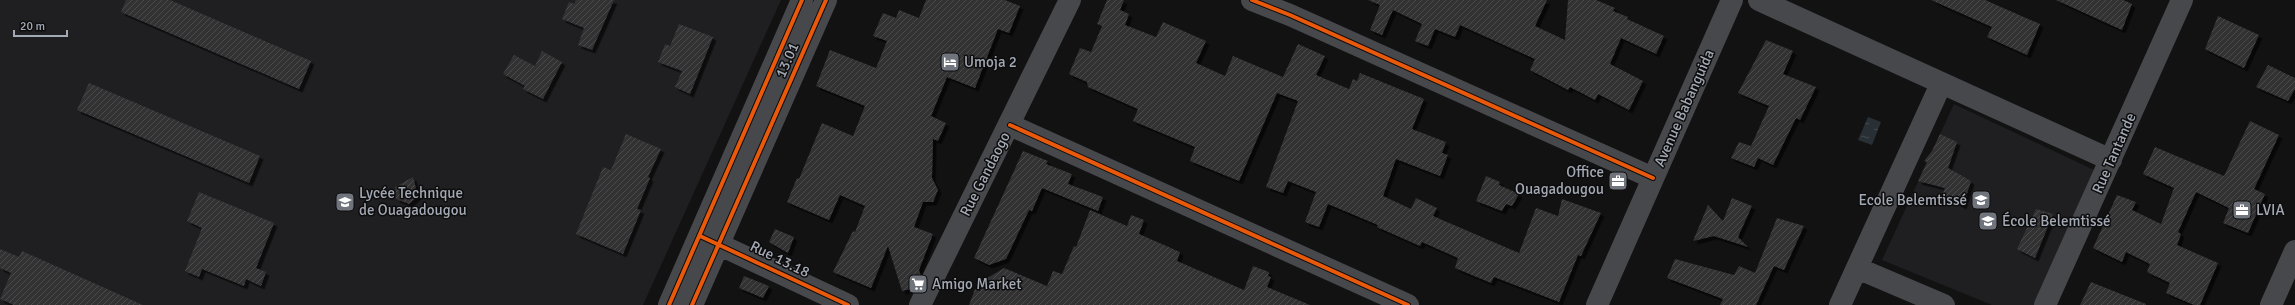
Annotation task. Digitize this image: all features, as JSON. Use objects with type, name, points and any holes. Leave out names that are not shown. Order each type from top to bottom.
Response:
[{"type":"street","name":"13.01","points":[[692,305],[709,240],[802,0]]},
{"type":"street","name":"13.01","points":[[669,305],[709,240],[826,0]]},
{"type":"street","name":"Rue Gandaogo","points":[[920,305],[1010,125],[1070,0]]},
{"type":"street","points":[[1252,0],[1293,7],[1653,178]]},
{"type":"street","name":"Avenue Babanguida","points":[[1597,305],[1732,0]]},
{"type":"street","points":[[1759,0],[2111,160]]},
{"type":"street","name":"Rue Tantande","points":[[2045,305],[2182,0]]},
{"type":"street","points":[[1840,305],[1941,84]]},
{"type":"street","points":[[1010,125],[1408,305]]},
{"type":"street","name":"Rue 13.18","points":[[709,240],[848,305]]},
{"type":"street","points":[[2271,305],[2295,251]]},
{"type":"street","points":[[1857,268],[1944,305]]},
{"type":"shaded area","name":"Lycée Technique de Ouagadougou","points":[[0,0],[781,0],[643,305],[0,305]]},
{"type":"shaded area","name":"École Belemtissé","points":[[1954,104],[2094,170],[2043,305],[1992,305],[1882,260]]},
{"type":"water","points":[[1868,117],[1881,122],[1872,145],[1858,140]]},
{"type":"building","points":[[126,0],[170,0],[311,61],[299,89],[121,12]]},
{"type":"building","points":[[576,0],[614,0],[592,50],[578,45],[584,28],[562,19],[569,2],[574,4]]},
{"type":"building","points":[[926,0],[1005,0],[1020,6],[1009,33],[998,29],[975,88],[947,77],[931,116],[946,123],[938,141],[933,139],[932,178],[938,190],[933,202],[923,202],[914,227],[933,234],[919,270],[921,276],[915,288],[902,291],[888,246],[871,288],[833,272],[853,231],[855,232],[865,206],[840,195],[829,220],[787,202],[797,178],[799,179],[822,123],[853,136],[865,106],[816,86],[830,50],[876,68],[887,41],[873,36],[883,13],[896,18],[899,10],[919,18]]},
{"type":"building","points":[[1107,0],[1124,0],[1120,10],[1129,14],[1125,25],[1156,37],[1163,22],[1206,41],[1196,63],[1225,76],[1233,56],[1283,77],[1298,44],[1325,56],[1316,75],[1349,89],[1353,79],[1357,81],[1360,73],[1424,99],[1412,129],[1446,142],[1442,153],[1448,155],[1440,176],[1396,159],[1383,196],[1411,209],[1416,198],[1437,208],[1433,216],[1519,253],[1536,208],[1558,216],[1562,199],[1601,213],[1581,256],[1578,255],[1559,302],[1494,277],[1491,283],[1455,268],[1458,258],[1422,242],[1420,246],[1377,227],[1378,225],[1328,204],[1319,227],[1305,222],[1316,192],[1288,181],[1283,193],[1266,187],[1298,101],[1277,93],[1239,181],[1190,161],[1195,147],[1133,121],[1138,109],[1088,87],[1087,82],[1069,74],[1080,48],[1091,52],[1102,26],[1097,24]]},
{"type":"building","points":[[1368,0],[1547,0],[1535,26],[1565,40],[1568,0],[1596,0],[1615,8],[1613,11],[1628,17],[1627,19],[1664,36],[1656,54],[1621,38],[1610,64],[1643,81],[1629,110],[1598,94],[1595,100],[1570,87],[1568,90],[1530,70],[1535,59],[1460,25],[1455,37],[1435,29],[1428,46],[1415,41],[1422,24],[1393,10],[1382,35],[1370,30],[1380,5]]},
{"type":"building","points":[[1931,0],[1985,0],[2040,24],[2027,55],[1987,37],[1992,27]]},
{"type":"building","points":[[2056,0],[2123,0],[2132,4],[2122,30]]},
{"type":"building","points":[[2218,16],[2259,35],[2244,68],[2205,49]]},
{"type":"building","points":[[679,24],[713,37],[690,94],[675,87],[682,71],[658,62],[665,44],[670,46]]},
{"type":"building","points":[[1766,40],[1793,51],[1783,74],[1816,87],[1800,120],[1796,118],[1773,165],[1758,158],[1754,167],[1731,158],[1739,142],[1751,146],[1769,106],[1738,93]]},
{"type":"building","points":[[542,51],[562,62],[543,99],[523,89],[525,86],[503,74],[514,55],[535,66]]},
{"type":"building","points":[[2268,65],[2295,78],[2295,89],[2288,101],[2256,87]]},
{"type":"building","points":[[89,83],[260,156],[249,183],[77,110]]},
{"type":"building","points":[[2250,121],[2279,135],[2254,189],[2265,194],[2248,233],[2223,223],[2229,208],[2196,192],[2178,232],[2181,234],[2177,245],[2218,263],[2200,305],[2194,305],[2166,293],[2170,283],[2147,272],[2150,264],[2126,252],[2122,262],[2093,248],[2117,195],[2136,202],[2132,210],[2161,224],[2174,188],[2143,174],[2155,147],[2224,176]]},
{"type":"building","points":[[626,134],[661,149],[648,177],[650,178],[637,209],[641,210],[623,254],[576,234],[603,167],[611,170]]},
{"type":"building","points":[[1940,134],[1957,142],[1948,168],[1971,181],[1963,206],[1942,195],[1945,188],[1918,181],[1927,162],[1924,161],[1932,151]]},
{"type":"building","points":[[1023,151],[1048,161],[1046,164],[1072,174],[1068,184],[1103,197],[1098,211],[1042,188],[1032,211],[1029,210],[1006,259],[989,265],[974,258]]},
{"type":"building","points":[[1486,176],[1500,182],[1499,185],[1519,194],[1512,206],[1506,204],[1502,211],[1476,201]]},
{"type":"building","points":[[413,177],[418,196],[409,204],[396,199],[395,187]]},
{"type":"building","points":[[199,192],[274,223],[256,268],[266,272],[261,286],[246,279],[244,286],[202,269],[199,277],[185,271],[202,228],[187,221]]},
{"type":"building","points":[[1732,198],[1752,206],[1738,237],[1748,247],[1714,236],[1693,241],[1708,205],[1723,221]]},
{"type":"building","points":[[2036,209],[2053,214],[2035,258],[2017,249]]},
{"type":"building","points":[[1090,210],[1127,226],[1131,215],[1144,220],[1139,234],[1180,252],[1177,261],[1244,290],[1253,266],[1269,272],[1268,276],[1271,277],[1267,287],[1310,305],[969,305],[975,289],[980,291],[984,280],[1004,268],[1047,286],[1053,271],[1062,274],[1074,246],[1076,247]]},
{"type":"building","points":[[1777,218],[1804,226],[1784,270],[1774,266],[1756,305],[1720,305],[1723,299],[1667,278],[1675,259],[1734,275],[1739,266],[1755,273]]},
{"type":"building","points":[[775,229],[794,237],[788,253],[769,242]]},
{"type":"building","points":[[0,249],[19,257],[22,251],[143,305],[14,305],[0,299],[11,273],[0,268]]},
{"type":"building","points":[[744,276],[769,286],[763,298],[739,288]]},
{"type":"building","points":[[2091,282],[2146,304],[2146,305],[2080,305]]},
{"type":"cycle path","points":[[669,305],[802,0]]},
{"type":"cycle path","points":[[692,305],[826,0]]},
{"type":"cycle path","points":[[1252,0],[1290,15],[1653,178]]},
{"type":"cycle path","points":[[1010,125],[1408,305]]},
{"type":"cycle path","points":[[700,236],[848,305]]},
{"type":"place","name":"Umoja 2","points":[[950,62]]},
{"type":"place","name":"Office Ouagadougou","points":[[1618,181]]},
{"type":"place","name":"Ecole Belemtissé","points":[[1981,200]]},
{"type":"place","name":"Lycée Technique de Ouagadougou","points":[[345,202]]},
{"type":"place","name":"LVIA","points":[[2242,210]]},
{"type":"place","name":"École Belemtissé","points":[[1988,221]]},
{"type":"place","name":"Amigo Market","points":[[918,284]]}]
